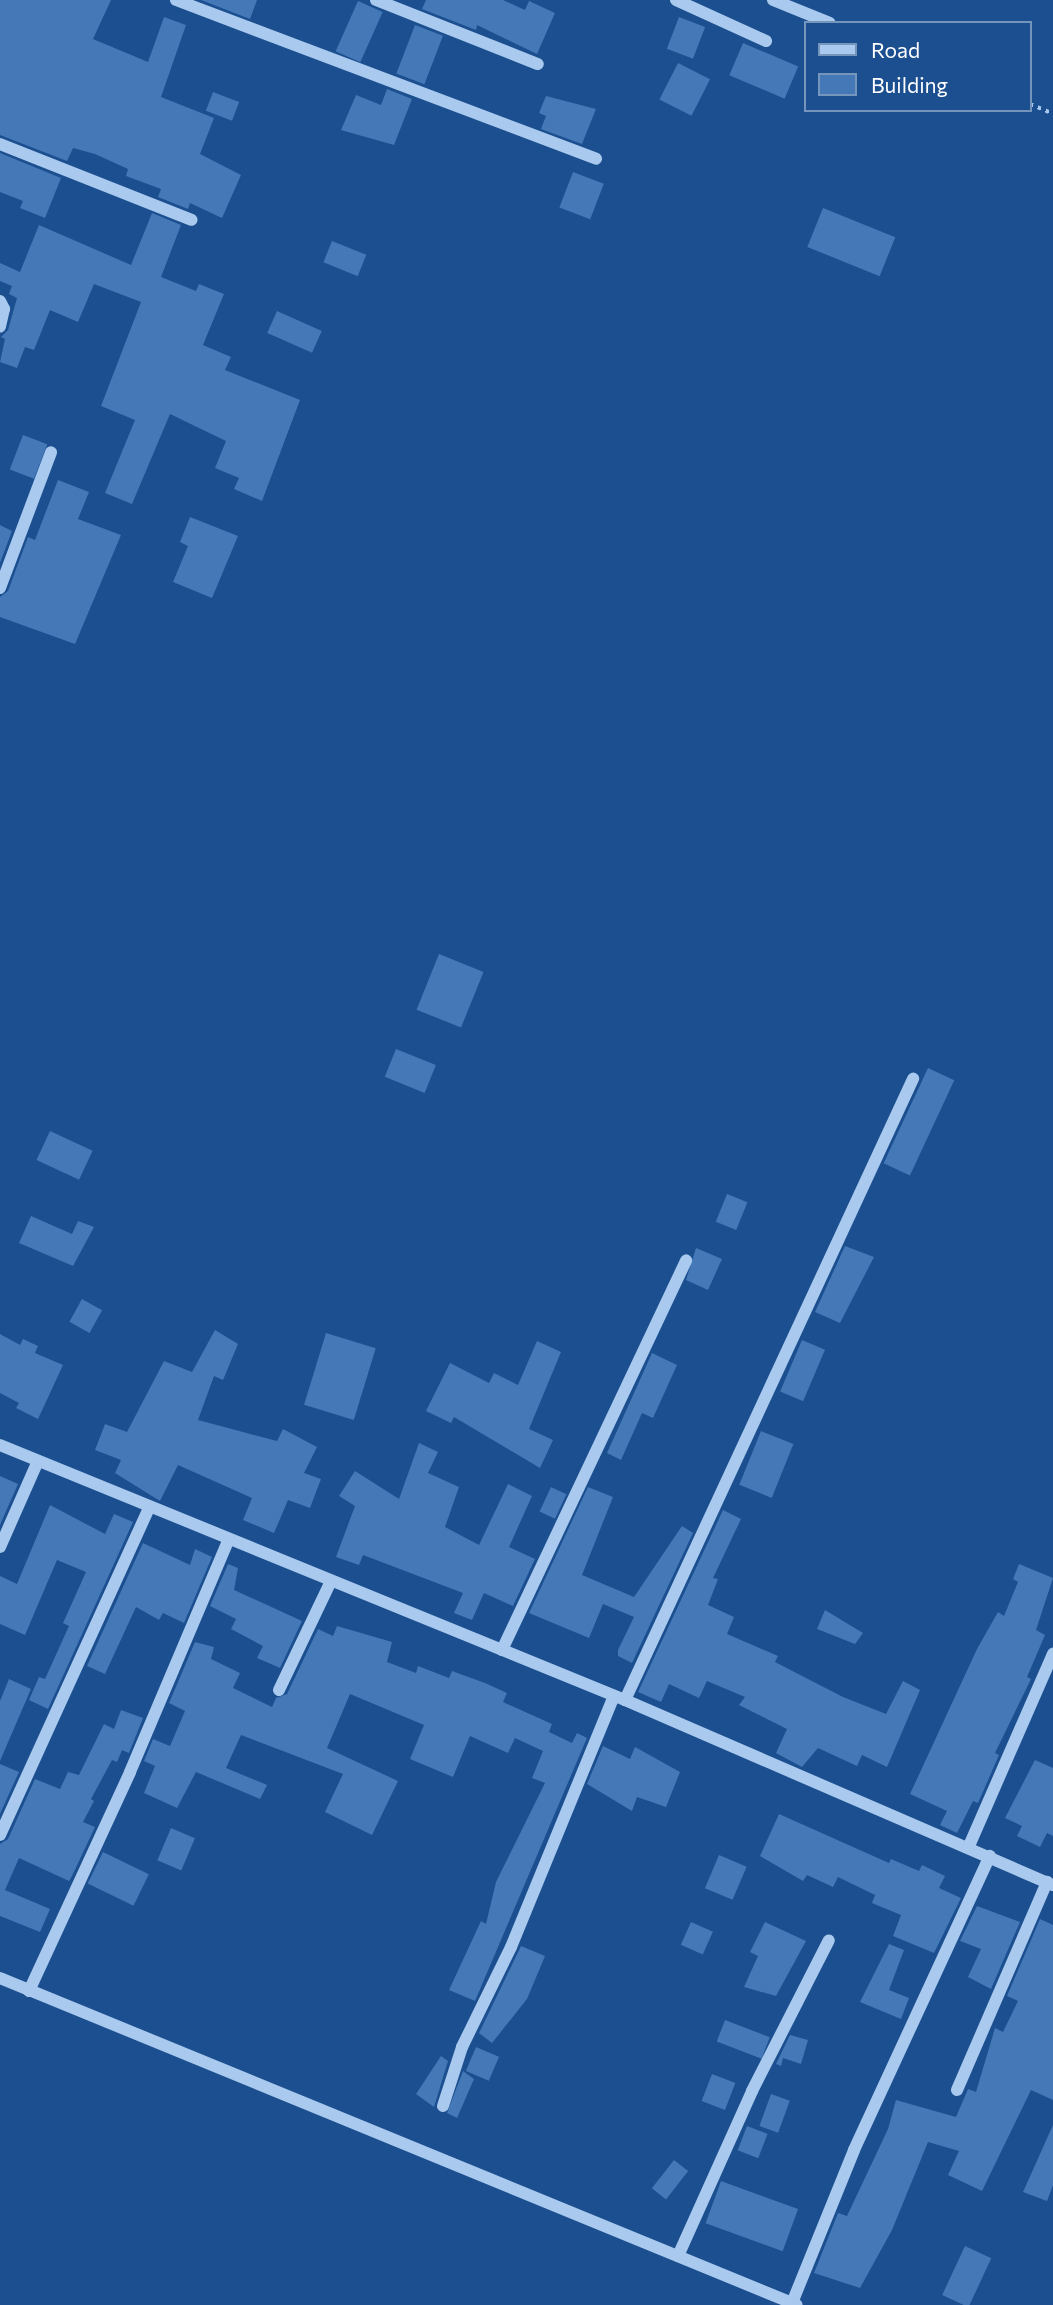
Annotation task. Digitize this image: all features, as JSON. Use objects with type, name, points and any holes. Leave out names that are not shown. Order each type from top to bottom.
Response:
[{"type":"street","points":[[176,0],[596,159]]},
{"type":"street","points":[[376,0],[538,64]]},
{"type":"street","points":[[676,0],[766,41]]},
{"type":"street","points":[[773,0],[825,21]]},
{"type":"street","points":[[0,144],[192,220]]},
{"type":"street","points":[[0,301],[4,309],[0,327]]},
{"type":"street","points":[[0,588],[4,566],[51,452]]},
{"type":"street","points":[[443,2106],[462,2047],[511,1947],[619,1699],[913,1079]]},
{"type":"street","points":[[502,1650],[686,1261]]},
{"type":"street","points":[[0,1445],[330,1583],[502,1650],[969,1846],[1050,1883],[957,2090]]},
{"type":"street","points":[[0,1547],[38,1461]]},
{"type":"street","points":[[0,1835],[149,1508]]},
{"type":"street","points":[[29,1991],[130,1772],[228,1541]]},
{"type":"street","points":[[279,1690],[330,1583]]},
{"type":"street","points":[[969,1846],[1053,1654]]},
{"type":"street","points":[[0,1978],[794,2304],[854,2150],[990,1856]]},
{"type":"street","points":[[678,2256],[752,2091],[829,1940]]},
{"type":"path","points":[[1032,105],[1053,114]]},
{"type":"building","points":[[0,0],[111,0],[93,39],[148,62],[164,17],[186,25],[161,97],[214,118],[200,154],[241,175],[222,218],[190,203],[188,209],[158,197],[161,189],[126,176],[128,169],[95,154],[73,148],[67,161],[0,135]]},
{"type":"building","points":[[201,0],[257,0],[250,19]]},
{"type":"building","points":[[426,0],[503,0],[525,10],[529,1],[555,13],[537,54],[477,25],[476,30],[422,9]]},
{"type":"building","points":[[358,1],[383,12],[360,62],[336,51]]},
{"type":"building","points":[[679,17],[705,27],[693,59],[667,49]]},
{"type":"building","points":[[415,25],[443,36],[424,84],[396,74]]},
{"type":"building","points":[[743,43],[798,66],[785,99],[729,75]]},
{"type":"building","points":[[678,63],[710,79],[691,116],[659,100]]},
{"type":"building","points":[[387,89],[412,99],[394,145],[341,130],[356,95],[381,105]]},
{"type":"building","points":[[213,92],[239,102],[232,121],[206,111]]},
{"type":"building","points":[[546,96],[596,109],[582,144],[541,129],[546,116],[539,113]]},
{"type":"building","points":[[0,153],[61,178],[45,218],[20,208],[23,201],[0,192]]},
{"type":"building","points":[[573,172],[604,184],[590,219],[559,207]]},
{"type":"building","points":[[823,208],[895,237],[880,276],[807,247]]},
{"type":"building","points":[[152,213],[181,225],[161,277],[196,291],[199,284],[224,294],[203,345],[231,357],[225,370],[300,400],[262,501],[234,489],[239,478],[215,468],[226,441],[170,414],[132,504],[105,493],[135,420],[101,406],[141,302],[94,284],[78,322],[50,310],[34,350],[25,347],[17,368],[0,362],[5,339],[1,337],[8,330],[17,298],[9,294],[12,286],[0,281],[0,263],[20,272],[39,225],[131,265]]},
{"type":"building","points":[[332,241],[366,255],[358,276],[323,262]]},
{"type":"building","points":[[277,311],[322,331],[312,353],[267,333]]},
{"type":"building","points":[[23,435],[47,444],[34,479],[10,470]]},
{"type":"building","points":[[58,480],[89,492],[78,519],[121,535],[75,644],[0,617],[0,597],[8,591],[28,537],[35,540]]},
{"type":"building","points":[[190,517],[238,536],[212,598],[173,582],[188,546],[180,542]]},
{"type":"building","points":[[0,525],[12,531],[0,563]]},
{"type":"building","points":[[439,954],[484,972],[461,1028],[417,1010]]},
{"type":"building","points":[[396,1049],[436,1065],[425,1093],[385,1077]]},
{"type":"building","points":[[928,1068],[954,1080],[910,1175],[884,1163]]},
{"type":"building","points":[[50,1131],[93,1151],[79,1180],[36,1160]]},
{"type":"building","points":[[727,1194],[747,1202],[736,1230],[716,1222]]},
{"type":"building","points":[[31,1216],[72,1234],[78,1221],[94,1227],[73,1266],[19,1243]]},
{"type":"building","points":[[845,1246],[874,1257],[840,1323],[815,1312]]},
{"type":"building","points":[[696,1248],[722,1259],[708,1290],[686,1280]]},
{"type":"building","points":[[82,1299],[102,1310],[90,1333],[69,1322]]},
{"type":"building","points":[[215,1330],[238,1344],[223,1380],[214,1376],[198,1420],[277,1441],[283,1429],[317,1447],[304,1473],[321,1479],[310,1508],[288,1500],[274,1533],[243,1520],[252,1498],[178,1465],[160,1501],[115,1473],[121,1460],[95,1450],[105,1424],[127,1432],[164,1361],[192,1372]]},
{"type":"building","points":[[326,1333],[376,1348],[354,1420],[304,1405]]},
{"type":"building","points":[[0,1334],[20,1345],[23,1339],[38,1346],[35,1353],[63,1365],[38,1419],[16,1408],[19,1403],[0,1393]]},
{"type":"building","points":[[802,1340],[825,1350],[803,1401],[780,1392]]},
{"type":"building","points":[[537,1341],[561,1352],[529,1429],[553,1440],[540,1468],[454,1417],[451,1423],[426,1411],[450,1363],[489,1383],[494,1373],[518,1385]]},
{"type":"building","points":[[652,1353],[677,1365],[653,1418],[642,1413],[621,1460],[607,1453]]},
{"type":"building","points":[[761,1431],[793,1444],[772,1498],[739,1485]]},
{"type":"building","points":[[419,1443],[438,1452],[428,1473],[459,1487],[445,1527],[479,1545],[508,1484],[532,1496],[509,1547],[535,1559],[513,1606],[484,1593],[472,1620],[454,1613],[463,1593],[363,1555],[359,1565],[336,1557],[355,1506],[339,1496],[355,1471],[399,1499]]},
{"type":"building","points":[[0,1476],[18,1484],[0,1525]]},
{"type":"building","points":[[551,1487],[566,1494],[555,1519],[540,1511]]},
{"type":"building","points":[[588,1487],[613,1497],[582,1575],[634,1597],[682,1526],[693,1533],[632,1663],[618,1656],[618,1650],[634,1617],[603,1604],[589,1638],[529,1613]]},
{"type":"building","points":[[50,1505],[105,1534],[114,1514],[133,1522],[48,1709],[29,1700],[39,1677],[45,1679],[69,1626],[63,1623],[86,1572],[57,1560],[25,1635],[0,1624],[0,1576],[17,1584]]},
{"type":"building","points":[[723,1510],[741,1519],[713,1578],[718,1579],[708,1605],[734,1617],[727,1634],[778,1656],[775,1662],[843,1697],[886,1714],[903,1681],[920,1690],[887,1767],[862,1755],[857,1766],[818,1748],[802,1767],[776,1753],[787,1729],[739,1705],[745,1697],[707,1681],[699,1698],[669,1684],[661,1702],[638,1692]]},
{"type":"building","points":[[143,1543],[190,1565],[195,1549],[212,1557],[184,1623],[163,1613],[159,1620],[136,1607],[105,1674],[87,1666]]},
{"type":"building","points":[[228,1564],[238,1568],[234,1590],[302,1621],[280,1668],[257,1658],[263,1646],[231,1629],[236,1619],[210,1606]]},
{"type":"building","points":[[1019,1564],[1053,1578],[1036,1630],[1045,1635],[1027,1677],[1031,1679],[995,1753],[999,1755],[978,1803],[973,1801],[957,1833],[940,1825],[947,1811],[910,1794],[977,1649],[998,1612],[1004,1616],[1018,1582],[1013,1579]]},
{"type":"building","points":[[825,1610],[863,1633],[855,1644],[817,1629]]},
{"type":"building","points":[[337,1626],[392,1642],[387,1662],[416,1673],[418,1666],[449,1678],[452,1671],[485,1683],[507,1693],[503,1702],[552,1724],[549,1732],[572,1743],[577,1733],[587,1738],[475,2001],[449,1990],[481,1921],[486,1924],[496,1882],[545,1783],[532,1778],[543,1751],[515,1738],[508,1753],[470,1736],[453,1777],[410,1759],[424,1725],[350,1694],[327,1748],[398,1781],[372,1835],[325,1812],[343,1774],[241,1735],[226,1768],[267,1785],[260,1799],[196,1772],[177,1808],[144,1793],[155,1766],[144,1761],[153,1739],[170,1746],[185,1711],[169,1703],[195,1642],[214,1647],[211,1659],[240,1673],[233,1688],[272,1707],[276,1698],[287,1694],[318,1629],[333,1636]]},
{"type":"building","points":[[9,1679],[31,1689],[0,1761],[0,1701]]},
{"type":"building","points":[[121,1710],[143,1718],[129,1753],[122,1750],[117,1762],[112,1760],[91,1799],[94,1801],[83,1822],[95,1827],[69,1881],[19,1858],[5,1890],[50,1909],[40,1932],[0,1916],[0,1844],[8,1839],[35,1779],[60,1789],[68,1772],[79,1775],[104,1724],[114,1729]]},
{"type":"building","points":[[603,1746],[630,1759],[635,1747],[680,1772],[666,1807],[637,1797],[632,1811],[587,1784]]},
{"type":"building","points":[[1035,1760],[1053,1768],[1053,1836],[1047,1833],[1040,1847],[1017,1836],[1022,1826],[1005,1818]]},
{"type":"building","points":[[0,1764],[19,1772],[0,1814]]},
{"type":"building","points":[[779,1814],[889,1863],[891,1859],[919,1871],[922,1865],[945,1876],[939,1888],[961,1898],[934,1953],[893,1936],[901,1915],[872,1903],[875,1895],[838,1877],[833,1887],[807,1875],[803,1881],[760,1856]]},
{"type":"building","points":[[171,1828],[195,1838],[181,1870],[157,1860]]},
{"type":"building","points":[[103,1852],[149,1874],[133,1906],[88,1883]]},
{"type":"building","points":[[719,1855],[747,1867],[733,1900],[705,1888]]},
{"type":"building","points":[[977,1906],[1020,1922],[991,1989],[968,1977],[981,1949],[960,1941]]},
{"type":"building","points":[[1040,1919],[1053,1925],[1053,2100],[1031,2090],[982,2191],[948,2175],[959,2151],[928,2142],[892,2230],[860,2288],[814,2273],[838,2213],[847,2216],[888,2129],[896,2100],[956,2117],[968,2089],[976,2092],[995,2028],[1003,2032],[1018,2001],[1007,1996]]},
{"type":"building","points":[[691,1922],[713,1932],[703,1955],[681,1945]]},
{"type":"building","points":[[765,1922],[806,1941],[776,1996],[744,1987],[758,1956],[750,1952]]},
{"type":"building","points":[[889,1944],[904,1950],[889,1990],[909,1998],[901,2019],[860,2002]]},
{"type":"building","points":[[521,1946],[545,1956],[527,1999],[492,2043],[479,2033]]},
{"type":"building","points":[[725,2020],[770,2037],[762,2059],[717,2041]]},
{"type":"building","points":[[790,2035],[808,2040],[801,2064],[783,2058],[781,2066],[776,2064]]},
{"type":"building","points":[[476,2047],[499,2057],[489,2081],[466,2071]]},
{"type":"building","points":[[441,2056],[448,2061],[434,2107],[416,2094]]},
{"type":"building","points":[[463,2071],[474,2079],[457,2118],[447,2113]]},
{"type":"building","points":[[712,2074],[735,2083],[725,2110],[702,2101]]},
{"type":"building","points":[[771,2094],[790,2101],[778,2133],[759,2126]]},
{"type":"building","points":[[1053,2125],[1053,2185],[1047,2201],[1023,2192]]},
{"type":"building","points":[[747,2126],[768,2134],[758,2158],[738,2150]]},
{"type":"building","points":[[674,2160],[688,2171],[666,2199],[652,2188]]},
{"type":"building","points":[[721,2181],[798,2209],[783,2251],[706,2223]]},
{"type":"building","points":[[965,2246],[991,2258],[969,2305],[942,2295]]}]
